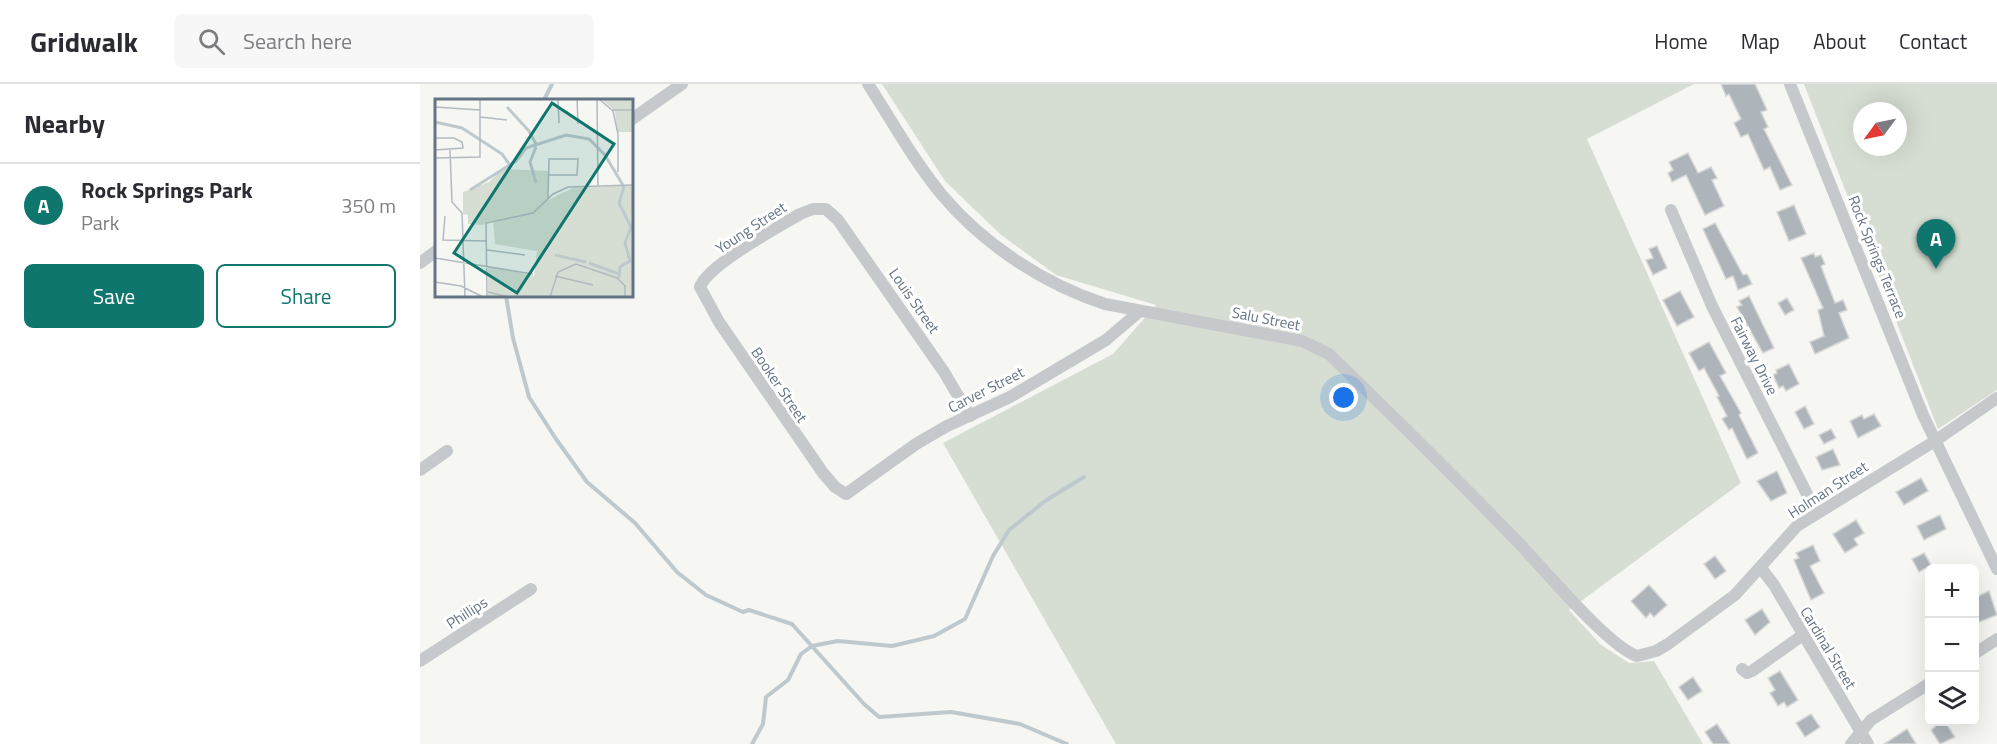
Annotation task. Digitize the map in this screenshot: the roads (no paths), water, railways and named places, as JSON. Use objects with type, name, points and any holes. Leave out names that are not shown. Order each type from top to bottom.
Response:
[{"type":"street","points":[[633,118],[682,84]]},
{"type":"street","name":"Salu Street","points":[[868,84],[937,189],[987,239],[1027,267],[1074,292],[1106,304],[1302,341],[1329,354],[1505,528],[1603,630],[1628,652]]},
{"type":"street","name":"Rock Springs Terrace","points":[[1790,84],[1935,441],[1997,569]]},
{"type":"street","name":"Young Street","points":[[700,287],[707,275],[764,236],[806,212],[826,209]]},
{"type":"street","name":"Louis Street","points":[[826,209],[838,220],[906,315],[969,416]]},
{"type":"street","name":"Fairway Drive","points":[[1671,210],[1712,306],[1816,512]]},
{"type":"street","points":[[420,263],[435,252]]},
{"type":"street","name":"Booker Street","points":[[700,287],[719,322],[797,437],[823,473],[843,493]]},
{"type":"street","name":"Carver Street","points":[[843,493],[849,493],[916,444],[969,416],[1010,398],[1106,340],[1140,311]]},
{"type":"street","name":"Holman Street","points":[[1628,652],[1646,655],[1668,644],[1735,595],[1761,568],[1783,539],[1816,512],[1935,441],[1997,398]]},
{"type":"street","points":[[420,470],[447,451]]},
{"type":"street","name":"Cardinal Street","points":[[1761,568],[1774,585],[1868,744]]},
{"type":"street","name":"Phillips","points":[[420,661],[531,589]]},
{"type":"street","points":[[1742,669],[1747,673],[1752,671],[1803,635]]},
{"type":"street","points":[[1979,651],[1997,639]]},
{"type":"street","points":[[1851,744],[1871,720],[1925,686]]},
{"type":"waterway","points":[[544,99],[552,84]]},
{"type":"waterway","points":[[506,297],[513,338],[529,397],[587,482],[635,523],[677,572],[706,595],[743,612],[749,610],[792,624],[864,704],[879,717],[951,712],[1020,724],[1067,744]]},
{"type":"waterway","points":[[752,744],[763,724],[766,697],[788,680],[801,654],[812,646],[838,641],[892,646],[934,636],[965,619],[993,556],[1009,530],[1045,501],[1084,477]]},
{"type":"place","name":"Rock Springs Park","points":[[1936,269]]}]
